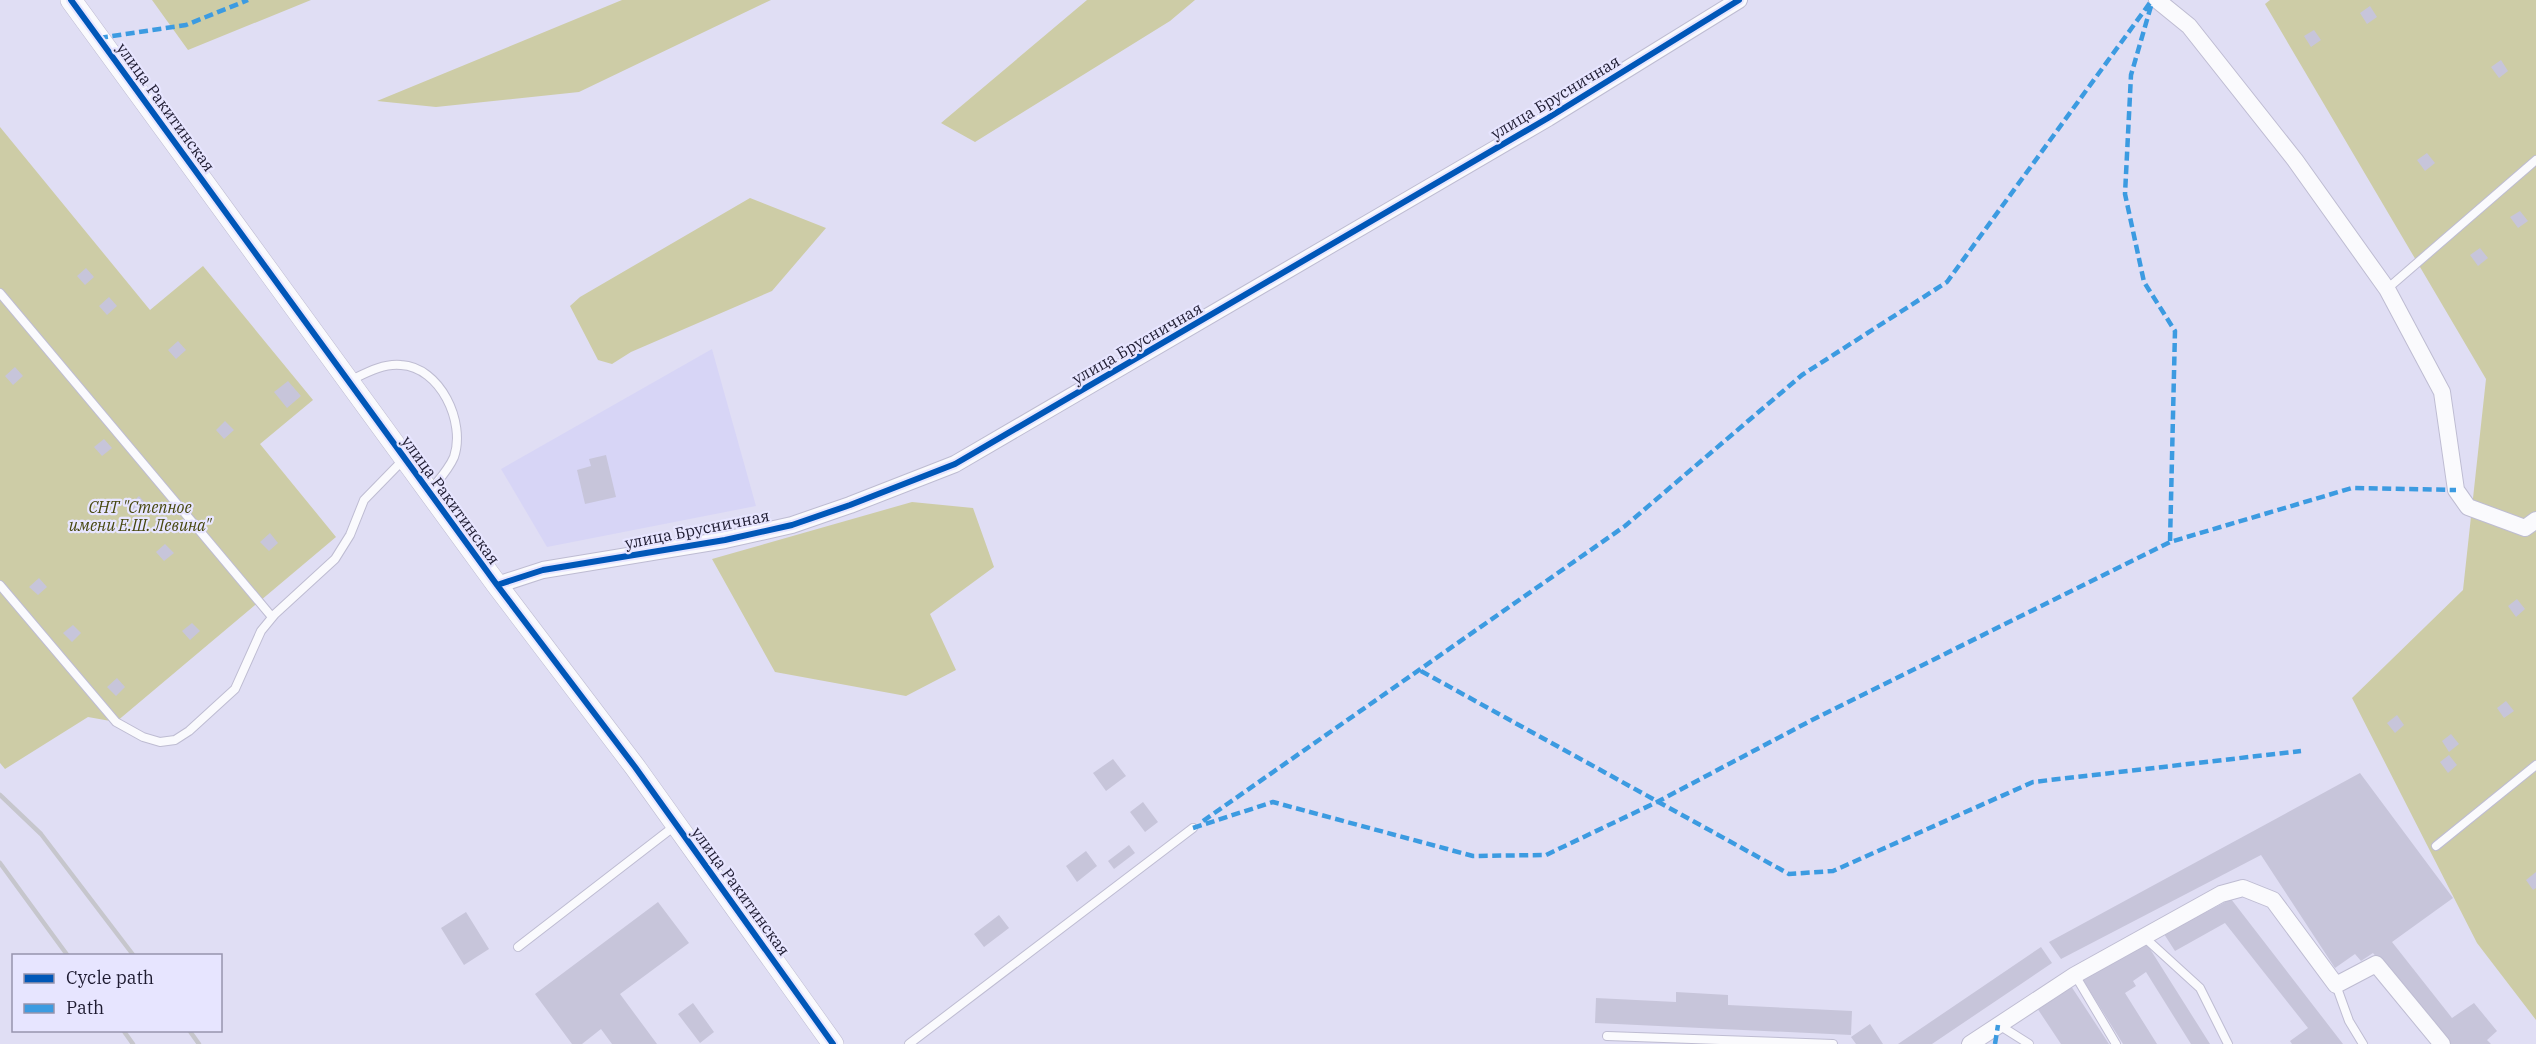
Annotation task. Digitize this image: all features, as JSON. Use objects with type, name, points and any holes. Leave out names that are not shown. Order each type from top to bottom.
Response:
[{"type":"street","name":"улица Ракитинская","points":[[71,0],[404,459],[677,825],[833,1044]]},
{"type":"street","name":"улица Брусничная","points":[[497,585],[543,570],[725,540],[792,525],[955,464],[1548,118],[1739,0]]},
{"type":"street","points":[[2157,0],[2189,26],[2295,160],[2386,289],[2442,392],[2456,490],[2468,507],[2525,528],[2536,520]]},
{"type":"street","points":[[1970,1044],[2075,975],[2222,894],[2243,888],[2273,900],[2336,985],[2376,964],[2442,1044]]},
{"type":"lane","points":[[2386,289],[2536,160]]},
{"type":"lane","points":[[0,293],[272,617]]},
{"type":"lane","points":[[348,381],[377,369],[399,364],[419,368],[434,381],[453,412],[459,436],[453,459],[429,493]]},
{"type":"lane","points":[[0,585],[116,722],[143,737],[160,742],[175,740],[189,731],[235,688],[261,630],[335,559],[350,535],[364,500],[404,459]]},
{"type":"lane","points":[[2436,846],[2536,765]]},
{"type":"lane","points":[[518,947],[677,825]]},
{"type":"lane","points":[[909,1044],[1193,828]]},
{"type":"lane","points":[[2144,936],[2200,988],[2228,1044]]},
{"type":"lane","points":[[2075,975],[2116,1044]]},
{"type":"lane","points":[[2336,985],[2349,1021],[2363,1044]]},
{"type":"lane","points":[[1998,1025],[2029,1044]]},
{"type":"lane","points":[[1607,1036],[1705,1042],[1833,1044]]},
{"type":"shaded area","points":[[712,349],[756,506],[547,547],[501,469]]},
{"type":"green space","points":[[152,0],[311,0],[188,50]]},
{"type":"green space","points":[[622,0],[771,0],[579,92],[436,107],[377,101]]},
{"type":"green space","points":[[1087,0],[1195,0],[1170,21],[975,142],[941,123]]},
{"type":"green space","points":[[2270,0],[2536,0],[2536,1020],[2477,943],[2352,698],[2463,590],[2486,379],[2265,4]]},
{"type":"green space","name":"СНТ \"Степное имени Е.Ш. Левина\"","points":[[0,127],[150,310],[203,266],[313,400],[260,444],[336,537],[116,722],[88,717],[5,769],[0,763]]},
{"type":"green space","points":[[750,198],[826,228],[772,291],[631,352],[612,364],[598,360],[570,306],[580,297]]},
{"type":"green space","points":[[912,502],[973,508],[994,567],[930,614],[956,670],[906,696],[775,672],[712,559]]},
{"type":"building","points":[[2370,6],[2377,17],[2367,24],[2360,13]]},
{"type":"building","points":[[2314,30],[2321,40],[2311,47],[2304,36]]},
{"type":"building","points":[[2501,60],[2508,71],[2499,78],[2491,67]]},
{"type":"building","points":[[2427,153],[2435,163],[2425,171],[2417,160]]},
{"type":"building","points":[[2520,211],[2528,221],[2518,228],[2510,217]]},
{"type":"building","points":[[2480,248],[2488,258],[2478,266],[2470,255]]},
{"type":"building","points":[[86,268],[94,277],[85,285],[77,276]]},
{"type":"building","points":[[109,297],[117,306],[107,315],[99,306]]},
{"type":"building","points":[[178,341],[186,350],[176,359],[168,350]]},
{"type":"building","points":[[15,367],[23,376],[13,385],[5,376]]},
{"type":"building","points":[[288,381],[301,396],[287,408],[274,392]]},
{"type":"building","points":[[225,421],[234,430],[224,439],[216,430]]},
{"type":"building","points":[[104,439],[112,448],[102,456],[94,447]]},
{"type":"building","points":[[606,455],[616,497],[585,504],[577,470],[591,466],[589,459]]},
{"type":"building","points":[[139,496],[147,505],[137,514],[129,505]]},
{"type":"building","points":[[270,533],[278,543],[269,551],[260,542]]},
{"type":"building","points":[[165,544],[174,553],[164,561],[156,552]]},
{"type":"building","points":[[39,578],[47,587],[38,595],[29,587]]},
{"type":"building","points":[[2517,599],[2525,609],[2516,617],[2508,606]]},
{"type":"building","points":[[192,623],[200,631],[190,640],[182,631]]},
{"type":"building","points":[[73,625],[81,633],[72,642],[63,633]]},
{"type":"building","points":[[117,678],[125,687],[116,696],[107,687]]},
{"type":"building","points":[[2506,701],[2514,711],[2504,718],[2497,708]]},
{"type":"building","points":[[2397,715],[2404,725],[2395,733],[2387,723]]},
{"type":"building","points":[[2451,734],[2459,744],[2449,752],[2442,741]]},
{"type":"building","points":[[2449,755],[2457,765],[2448,773],[2440,762]]},
{"type":"building","points":[[1113,759],[1126,776],[1106,791],[1093,773]]},
{"type":"building","points":[[2360,773],[2453,898],[2392,942],[2452,1018],[2474,1003],[2497,1031],[2487,1040],[2491,1044],[2449,1044],[2373,953],[2361,961],[2355,954],[2335,968],[2261,855],[2061,959],[2049,942]]},
{"type":"building","points":[[1143,802],[1158,822],[1145,832],[1130,812]]},
{"type":"building","points":[[1129,845],[1135,853],[1114,869],[1108,861]]},
{"type":"building","points":[[1086,851],[1097,866],[1077,882],[1066,866]]},
{"type":"building","points":[[2536,872],[2536,888],[2533,890],[2526,880]]},
{"type":"building","points":[[2231,899],[2343,1044],[2292,1044],[2290,1041],[2308,1028],[2225,923],[2175,951],[2164,934]]},
{"type":"building","points":[[658,902],[689,943],[620,994],[657,1044],[612,1044],[601,1029],[582,1044],[572,1044],[535,994]]},
{"type":"building","points":[[466,912],[489,949],[464,965],[441,928]]},
{"type":"building","points":[[999,915],[1009,928],[984,947],[974,934]]},
{"type":"building","points":[[2145,941],[2210,1044],[2191,1044],[2146,972],[2133,981],[2136,986],[2125,993],[2157,1044],[2123,1044],[2083,980]]},
{"type":"building","points":[[2041,947],[2052,963],[1932,1044],[1898,1044]]},
{"type":"building","points":[[2071,986],[2109,1044],[2061,1044],[2037,1008]]},
{"type":"building","points":[[1676,992],[1728,995],[1728,1005],[1852,1011],[1851,1035],[1595,1023],[1596,998],[1676,1002]]},
{"type":"building","points":[[693,1003],[714,1032],[700,1043],[678,1014]]},
{"type":"building","points":[[1870,1024],[1883,1044],[1856,1044],[1851,1037]]},
{"type":"railway","points":[[0,795],[41,834],[132,954]]},
{"type":"railway","points":[[0,863],[67,954]]},
{"type":"railway","points":[[124,1032],[133,1044]]},
{"type":"railway","points":[[190,1032],[199,1044]]},
{"type":"marked path","points":[[99,38],[186,25],[248,0]]},
{"type":"marked path","points":[[1203,821],[1625,526],[1802,375],[1947,282],[2152,0]]},
{"type":"marked path","points":[[2151,6],[2131,75],[2125,194],[2144,282],[2175,331],[2170,542]]},
{"type":"marked path","points":[[1193,828],[1273,802],[1473,856],[1546,855],[1657,802],[1812,720],[2170,542],[2352,488],[2456,490]]},
{"type":"marked path","points":[[1421,671],[1789,874],[1833,871],[2033,782],[2301,751]]},
{"type":"marked path","points":[[1995,1044],[1998,1025]]},
{"type":"cycle path","points":[[71,0],[497,585],[635,767],[833,1044]]},
{"type":"cycle path","points":[[497,585],[543,570],[725,540],[792,525],[955,464],[1548,118],[1739,0]]}]
